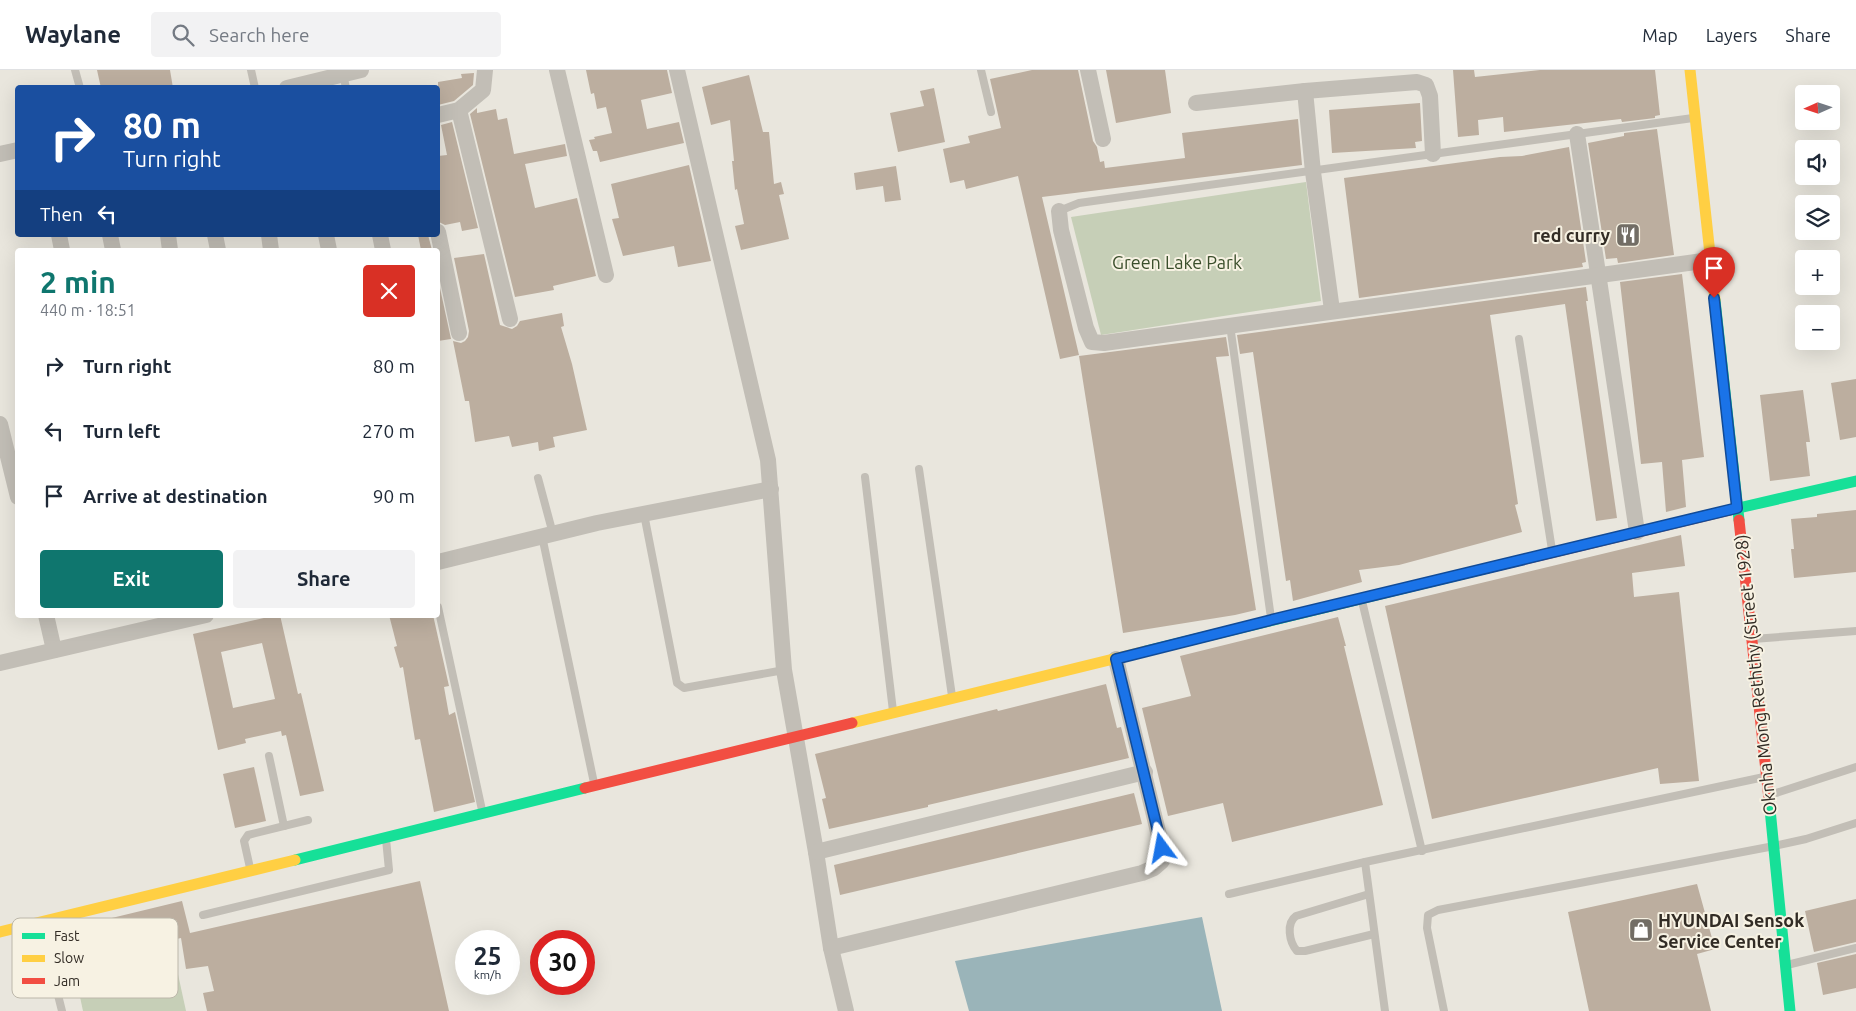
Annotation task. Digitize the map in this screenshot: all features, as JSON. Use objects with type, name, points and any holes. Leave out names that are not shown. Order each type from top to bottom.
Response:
[{"type":"street","points":[[294,85],[322,74],[344,81],[361,70]]},
{"type":"street","points":[[440,115],[459,110],[484,90],[485,70]]},
{"type":"street","points":[[557,70],[606,275]]},
{"type":"street","points":[[677,70],[768,460],[772,489],[784,670],[831,948],[846,1011]]},
{"type":"street","points":[[1088,70],[1103,139]]},
{"type":"street","name":"Oknha Mong Reththy (Street 1928)","points":[[1690,70],[1774,846],[1790,1011]]},
{"type":"street","points":[[1196,103],[1305,91],[1417,82],[1426,85],[1430,96],[1433,154]]},
{"type":"street","points":[[1305,91],[1313,172],[1332,310]]},
{"type":"street","points":[[459,110],[510,319]]},
{"type":"street","points":[[1577,134],[1637,532]]},
{"type":"street","points":[[0,154],[15,151]]},
{"type":"street","points":[[1059,211],[1061,230],[1086,328],[1092,342],[1104,343],[1332,310],[1710,260]]},
{"type":"street","points":[[439,237],[460,333]]},
{"type":"street","points":[[0,424],[15,485]]},
{"type":"street","points":[[56,918],[1361,598],[1856,481]]},
{"type":"street","points":[[440,562],[644,514],[772,489]]},
{"type":"street","points":[[47,618],[54,650]]},
{"type":"street","points":[[0,663],[193,618]]},
{"type":"street","points":[[831,948],[1142,873],[1154,868],[1162,861],[1162,848],[1145,772],[1116,659]]},
{"type":"street","points":[[816,852],[1145,772]]},
{"type":"lane","points":[[75,70],[79,85]]},
{"type":"lane","points":[[251,70],[254,85]]},
{"type":"lane","points":[[981,70],[992,112]]},
{"type":"lane","points":[[1059,211],[1079,203],[1313,172],[1695,117]]},
{"type":"lane","points":[[1230,326],[1271,620]]},
{"type":"lane","points":[[1519,339],[1552,552]]},
{"type":"lane","points":[[919,469],[953,698]]},
{"type":"lane","points":[[865,477],[894,713]]},
{"type":"lane","points":[[538,478],[594,785]]},
{"type":"lane","points":[[644,514],[677,683],[684,688],[784,670]]},
{"type":"lane","points":[[1361,598],[1422,851]]},
{"type":"lane","points":[[440,616],[483,812]]},
{"type":"lane","points":[[1751,639],[1856,631]]},
{"type":"lane","points":[[269,756],[284,826]]},
{"type":"lane","points":[[1768,795],[1856,767]]},
{"type":"lane","points":[[1229,894],[1365,862],[1766,777]]},
{"type":"lane","points":[[250,870],[244,841],[248,835],[308,820]]},
{"type":"lane","points":[[1444,1011],[1427,928],[1428,915],[1438,910],[1774,846],[1806,839],[1856,823]]},
{"type":"lane","points":[[203,915],[389,870],[385,837]]},
{"type":"lane","points":[[1365,862],[1385,1011]]},
{"type":"lane","points":[[1369,894],[1296,916],[1289,925],[1294,947],[1297,951],[1305,951],[1374,934]]},
{"type":"lane","points":[[1785,965],[1856,948]]},
{"type":"lane","points":[[59,998],[62,1011]]},
{"type":"green space","name":"Green Lake Park","points":[[1306,182],[1321,301],[1101,335],[1071,217]]},
{"type":"green space","points":[[178,974],[186,1011],[83,1011],[80,998],[178,998]]},
{"type":"water","points":[[1202,917],[1222,1011],[969,1011],[955,961]]},
{"type":"building","points":[[97,70],[170,70],[172,85],[100,85]]},
{"type":"building","points":[[586,70],[667,70],[672,93],[641,100],[647,129],[679,122],[684,143],[600,162],[597,151],[593,151],[589,140],[612,133],[606,107],[597,109],[594,93],[591,94]]},
{"type":"building","points":[[1032,70],[1078,70],[1093,141],[1097,147],[1100,162],[1104,161],[1105,168],[1185,158],[1182,133],[1298,119],[1302,165],[1042,197],[1079,355],[1060,359],[1018,176],[966,189],[964,180],[950,183],[943,149],[970,143],[968,136],[1001,128],[990,79]]},
{"type":"building","points":[[1106,70],[1165,70],[1171,113],[1116,123]]},
{"type":"building","points":[[1453,70],[1474,70],[1475,77],[1540,70],[1655,70],[1660,115],[1655,116],[1655,118],[1622,122],[1621,119],[1504,132],[1503,117],[1478,120],[1479,135],[1458,137]]},
{"type":"building","points":[[474,73],[473,85],[454,101],[440,104],[440,85],[438,85],[438,82],[462,78],[461,74]]},
{"type":"building","points":[[749,75],[763,132],[769,132],[774,184],[781,182],[784,194],[779,195],[789,239],[741,250],[735,226],[744,224],[737,189],[735,190],[730,120],[711,125],[702,87]]},
{"type":"building","points":[[934,88],[945,142],[898,152],[890,113],[924,106],[920,91]]},
{"type":"building","points":[[1420,103],[1422,141],[1415,142],[1416,148],[1332,153],[1329,110]]},
{"type":"building","points":[[477,108],[477,113],[496,109],[498,120],[507,118],[514,154],[565,144],[567,156],[525,164],[535,208],[577,198],[596,276],[553,286],[554,290],[515,297],[470,114]]},
{"type":"building","points":[[452,122],[478,228],[462,231],[460,222],[445,225],[440,222],[440,156],[447,155],[441,125]]},
{"type":"building","points":[[1657,129],[1674,255],[1618,263],[1617,258],[1606,259],[1588,143],[1624,136],[1624,133]]},
{"type":"building","points":[[1569,147],[1586,262],[1582,263],[1583,267],[1359,298],[1344,178],[1500,157],[1522,156]]},
{"type":"building","points":[[689,165],[711,261],[678,267],[674,246],[623,256],[612,219],[619,218],[611,184]]},
{"type":"building","points":[[896,166],[901,200],[885,202],[883,186],[856,190],[854,173]]},
{"type":"building","points":[[418,237],[429,237],[431,248],[421,248]]},
{"type":"building","points":[[484,254],[500,325],[512,329],[520,321],[562,313],[564,326],[561,327],[572,364],[587,430],[553,437],[555,447],[539,451],[538,442],[512,447],[509,436],[475,442],[469,401],[465,401],[453,341],[461,343],[465,341],[469,331],[454,258]]},
{"type":"building","points":[[1682,274],[1704,457],[1682,460],[1686,507],[1666,512],[1662,462],[1641,464],[1620,282]]},
{"type":"building","points":[[1586,287],[1588,301],[1586,301],[1617,518],[1596,521],[1565,304],[1490,315],[1518,504],[1515,505],[1522,532],[1399,565],[1359,570],[1362,582],[1293,601],[1290,580],[1286,581],[1253,352],[1240,354],[1237,335]]},
{"type":"building","points":[[440,288],[451,339],[440,341]]},
{"type":"building","points":[[1226,337],[1229,356],[1216,357],[1256,610],[1123,633],[1079,356]]},
{"type":"building","points":[[1856,379],[1856,437],[1840,440],[1831,383]]},
{"type":"building","points":[[1803,390],[1810,442],[1806,442],[1810,476],[1770,481],[1760,395]]},
{"type":"building","points":[[1856,510],[1856,572],[1794,578],[1791,549],[1794,549],[1791,519],[1817,517],[1817,514]]},
{"type":"building","points":[[1681,535],[1685,566],[1632,573],[1634,597],[1679,592],[1699,781],[1660,784],[1658,768],[1432,819],[1385,606]]},
{"type":"building","points":[[1338,617],[1383,805],[1232,842],[1223,803],[1168,816],[1142,708],[1191,696],[1180,656]]},
{"type":"building","points":[[264,618],[281,618],[298,694],[301,693],[324,791],[300,796],[286,735],[282,736],[281,731],[245,739],[246,743],[218,750],[193,634]],"holes":[[[262,643],[275,699],[233,708],[221,652]]]},
{"type":"building","points":[[390,618],[434,618],[449,686],[444,687],[449,715],[455,712],[475,802],[434,812],[420,739],[415,740],[403,667],[400,668],[394,647],[397,646]]},
{"type":"building","points":[[1106,684],[1117,728],[1121,727],[1129,758],[829,829],[822,799],[826,798],[815,754]]},
{"type":"building","points":[[254,767],[266,821],[235,828],[223,774]]},
{"type":"building","points":[[1134,793],[1142,824],[840,895],[834,865]]},
{"type":"building","points":[[420,881],[449,1011],[207,1011],[203,993],[214,991],[208,966],[186,969],[181,938],[178,939],[178,918],[112,918],[182,901],[190,933]]},
{"type":"building","name":"HYUNDAI Sensok Service Center","points":[[1697,884],[1715,949],[1697,954],[1711,1011],[1589,1011],[1568,912]]},
{"type":"building","points":[[1856,899],[1856,942],[1814,952],[1805,911]]},
{"type":"building","points":[[1856,954],[1856,988],[1823,995],[1817,963]]},
{"type":"traffic: fast","points":[[1715,300],[1739,520]]},
{"type":"traffic: fast","points":[[1730,510],[1856,481]]},
{"type":"traffic: fast","points":[[1146,651],[1488,568]]},
{"type":"traffic: fast","points":[[295,860],[585,788]]},
{"type":"traffic: fast","points":[[1769,799],[1790,1011]]},
{"type":"traffic: slow","points":[[1690,70],[1715,300]]},
{"type":"traffic: slow","points":[[852,723],[1146,651]]},
{"type":"traffic: slow","points":[[57,918],[295,860]]},
{"type":"traffic: slow","points":[[0,932],[12,929]]},
{"type":"traffic: jam","points":[[1488,568],[1730,510]]},
{"type":"traffic: jam","points":[[1739,520],[1769,799]]},
{"type":"traffic: jam","points":[[585,788],[852,723]]},
{"type":"place","name":"red curry","points":[[1628,235]]},
{"type":"place","name":"HYUNDAI Sensok Service Center","points":[[1641,930]]},
{"type":"route","points":[[1162,848],[1116,659],[1737,508],[1714,298]]}]
